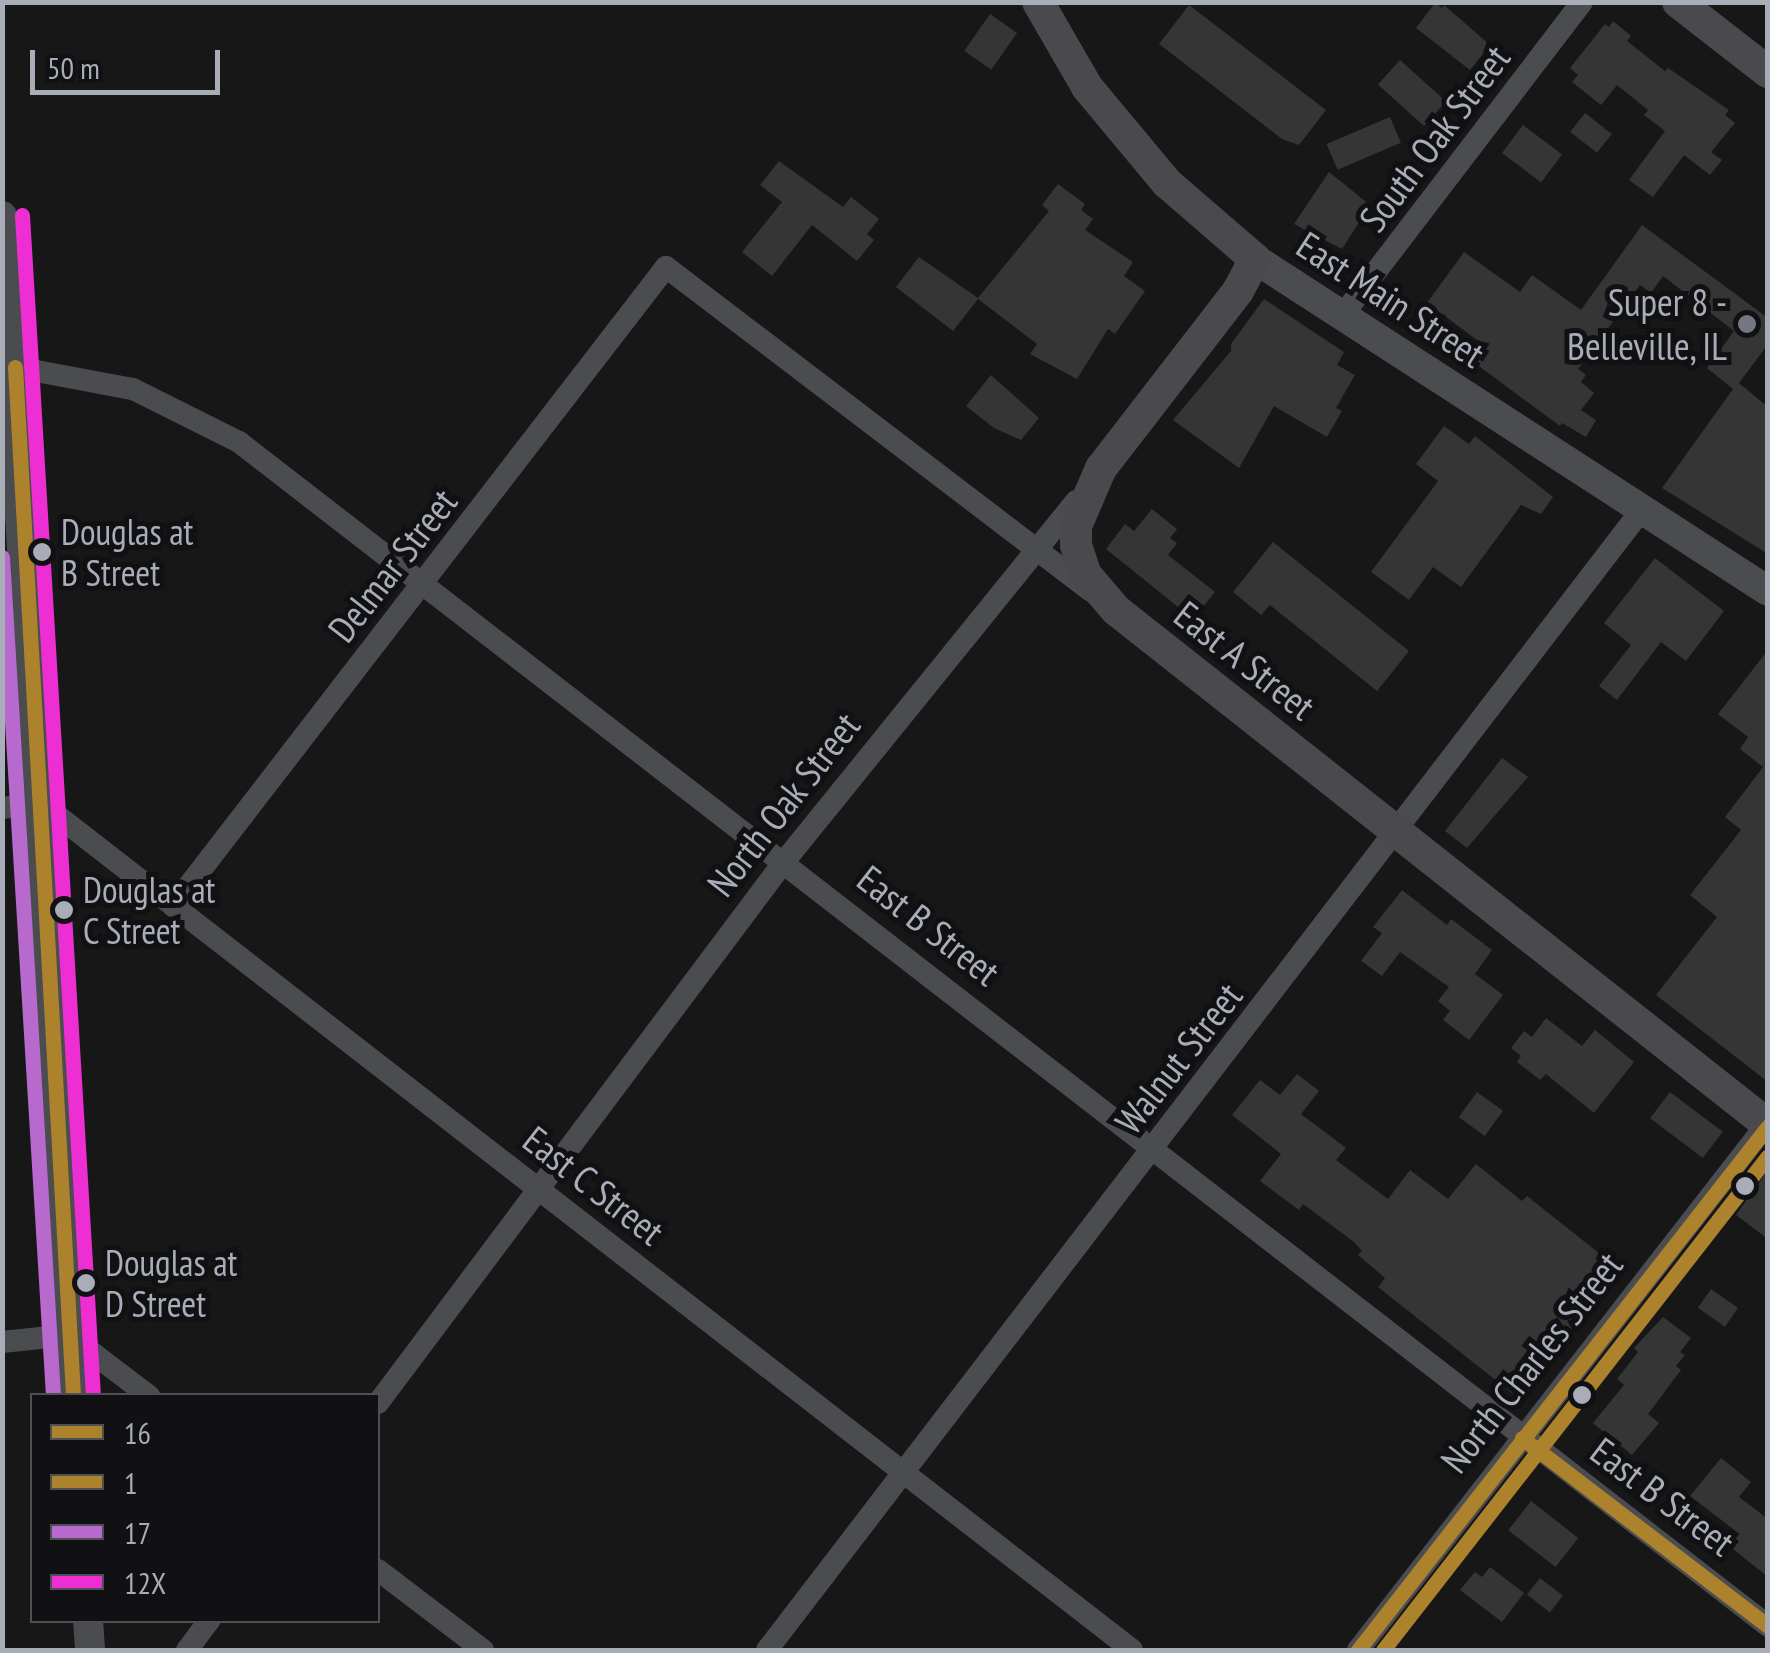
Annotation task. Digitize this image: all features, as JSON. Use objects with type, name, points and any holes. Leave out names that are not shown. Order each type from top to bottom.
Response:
[{"type":"main road","name":"East Main Street","points":[[1038,2],[1087,86],[1167,183],[1255,259]]},
{"type":"main road","points":[[1678,2],[1768,72]]},
{"type":"main road","name":"North Oak Street","points":[[1100,468],[1238,292],[1255,259]]},
{"type":"main road","points":[[1100,468],[1076,526],[1076,545],[1086,575],[1116,610]]},
{"type":"main road","name":"East A Street","points":[[1116,610],[1767,1124]]},
{"type":"street","name":"South Oak Street","points":[[1342,316],[1582,2]]},
{"type":"street","points":[[2,216],[9,367],[41,803],[74,1393]]},
{"type":"street","name":"East Main Street","points":[[1255,259],[1768,592]]},
{"type":"street","name":"East A Street","points":[[666,267],[1116,610]]},
{"type":"street","name":"Delmar Street","points":[[173,906],[666,267]]},
{"type":"street","name":"East B Street","points":[[9,367],[133,389],[240,442],[1768,1626]]},
{"type":"street","name":"North Oak Street","points":[[380,1400],[783,863],[1039,552],[1100,468]]},
{"type":"street","name":"Walnut Street","points":[[766,1650],[1398,832],[1643,508]]},
{"type":"street","points":[[2,808],[41,803]]},
{"type":"street","name":"East C Street","points":[[41,803],[542,1188],[1132,1650]]},
{"type":"street","name":"North Charles Street","points":[[1358,1650],[1767,1124]]},
{"type":"street","points":[[2,1342],[69,1335],[145,1393]]},
{"type":"street","points":[[380,1572],[482,1650]]},
{"type":"street","points":[[88,1623],[90,1650]]},
{"type":"street","points":[[187,1650],[208,1623]]},
{"type":"building","points":[[1435,3],[1442,8],[1444,5],[1490,45],[1470,70],[1416,28]]},
{"type":"building","points":[[1189,5],[1326,110],[1299,145],[1282,139],[1159,44]]},
{"type":"building","points":[[990,14],[1017,33],[991,70],[964,51]]},
{"type":"building","points":[[1613,21],[1631,36],[1627,41],[1665,71],[1668,68],[1729,110],[1725,115],[1735,123],[1711,152],[1722,160],[1710,175],[1684,155],[1653,197],[1629,180],[1665,131],[1644,115],[1648,110],[1617,85],[1601,105],[1572,82],[1578,75],[1570,68],[1605,24],[1609,27]]},
{"type":"building","points":[[1400,60],[1446,101],[1424,126],[1378,85]]},
{"type":"building","points":[[1585,113],[1612,134],[1597,153],[1570,132]]},
{"type":"building","points":[[1390,117],[1401,143],[1337,170],[1326,144]]},
{"type":"building","points":[[1523,125],[1562,154],[1541,182],[1502,153]]},
{"type":"building","points":[[779,161],[843,207],[851,197],[879,219],[867,234],[874,240],[857,261],[812,225],[772,276],[742,252],[782,202],[760,185]]},
{"type":"building","points":[[1329,172],[1370,205],[1342,249],[1294,224]]},
{"type":"building","points":[[1058,184],[1085,204],[1081,210],[1093,219],[1085,230],[1133,262],[1124,276],[1145,291],[1115,334],[1108,329],[1077,379],[1030,354],[1037,344],[978,299],[953,331],[896,287],[919,257],[978,298],[1049,211],[1042,205]]},
{"type":"building","points":[[1642,225],[1768,318],[1768,344],[1739,383],[1768,407],[1768,554],[1662,488],[1733,389],[1707,368],[1734,331],[1663,276],[1651,293],[1640,285],[1578,369],[1586,375],[1581,382],[1594,393],[1581,410],[1596,420],[1586,437],[1562,423],[1560,426],[1472,361],[1484,345],[1427,303],[1464,252],[1520,292],[1532,275],[1581,310]]},
{"type":"building","points":[[1264,299],[1344,352],[1337,365],[1355,375],[1336,408],[1342,411],[1327,437],[1274,406],[1239,468],[1173,420],[1231,351],[1231,344]]},
{"type":"building","points":[[991,375],[1039,418],[1021,440],[994,428],[966,406]]},
{"type":"building","points":[[1444,426],[1469,444],[1475,436],[1553,497],[1541,514],[1521,505],[1461,587],[1433,567],[1409,600],[1371,572],[1438,481],[1416,464]]},
{"type":"building","points":[[1152,509],[1177,529],[1170,538],[1177,543],[1168,555],[1215,592],[1193,619],[1106,549],[1125,524],[1134,531]]},
{"type":"building","points":[[1273,542],[1409,651],[1377,691],[1270,605],[1261,615],[1233,592]]},
{"type":"building","points":[[1655,558],[1724,611],[1686,661],[1661,642],[1617,700],[1599,686],[1631,645],[1604,623]]},
{"type":"building","points":[[1768,650],[1768,1082],[1656,995],[1717,917],[1690,895],[1741,830],[1725,817],[1763,767],[1740,749],[1748,737],[1718,714]]},
{"type":"building","points":[[1502,758],[1528,777],[1467,848],[1445,831]]},
{"type":"building","points":[[1402,890],[1447,925],[1451,919],[1492,950],[1475,974],[1503,995],[1469,1040],[1443,1020],[1450,1011],[1438,1001],[1449,987],[1400,952],[1382,976],[1361,961],[1382,933],[1373,927]]},
{"type":"building","points":[[1546,1018],[1582,1046],[1595,1030],[1634,1062],[1594,1113],[1546,1074],[1540,1080],[1517,1062],[1521,1056],[1511,1048],[1524,1031],[1532,1037]]},
{"type":"building","points":[[1297,1074],[1319,1091],[1301,1114],[1346,1148],[1336,1160],[1388,1199],[1410,1170],[1448,1199],[1476,1164],[1522,1201],[1527,1196],[1619,1269],[1517,1397],[1378,1287],[1385,1278],[1358,1255],[1362,1251],[1354,1242],[1303,1204],[1299,1210],[1260,1181],[1281,1154],[1232,1115],[1260,1080],[1280,1095]]},
{"type":"building","points":[[1477,1092],[1503,1111],[1485,1136],[1459,1117]]},
{"type":"building","points":[[1670,1092],[1723,1132],[1703,1158],[1650,1118]]},
{"type":"building","points":[[1768,1170],[1768,1239],[1736,1215]]},
{"type":"building","points":[[1711,1289],[1738,1308],[1725,1327],[1698,1308]]},
{"type":"building","points":[[1663,1317],[1691,1338],[1680,1352],[1685,1355],[1676,1366],[1681,1370],[1648,1414],[1659,1423],[1632,1455],[1593,1423],[1624,1385],[1617,1379],[1638,1352],[1634,1348]]},
{"type":"building","points":[[1721,1458],[1751,1482],[1739,1497],[1768,1519],[1768,1577],[1728,1545],[1737,1532],[1690,1496]]},
{"type":"building","points":[[1531,1501],[1578,1538],[1556,1567],[1508,1530]]},
{"type":"building","points":[[1490,1567],[1524,1593],[1502,1622],[1460,1590],[1475,1572],[1482,1577]]},
{"type":"building","points":[[1540,1578],[1563,1596],[1550,1612],[1527,1595]]},
{"type":"transit line","name":"12X","points":[[22,215],[93,1393]]},
{"type":"transit line","name":"16","points":[[15,367],[73,1393]]},
{"type":"transit line","name":"17","points":[[2,557],[53,1393]]},
{"type":"transit line","name":"16","points":[[1358,1650],[1768,1126]]},
{"type":"transit line","name":"1","points":[[1383,1650],[1768,1156]]},
{"type":"transit line","name":"16","points":[[1522,1438],[1768,1626]]},
{"type":"place","name":"Super 8 - Belleville, IL","points":[[1747,324]]},
{"type":"place","name":"Douglas at B Street","points":[[42,552]]},
{"type":"place","name":"Douglas at C Street","points":[[64,910]]},
{"type":"place","name":"Douglas at D Street","points":[[86,1283]]}]
